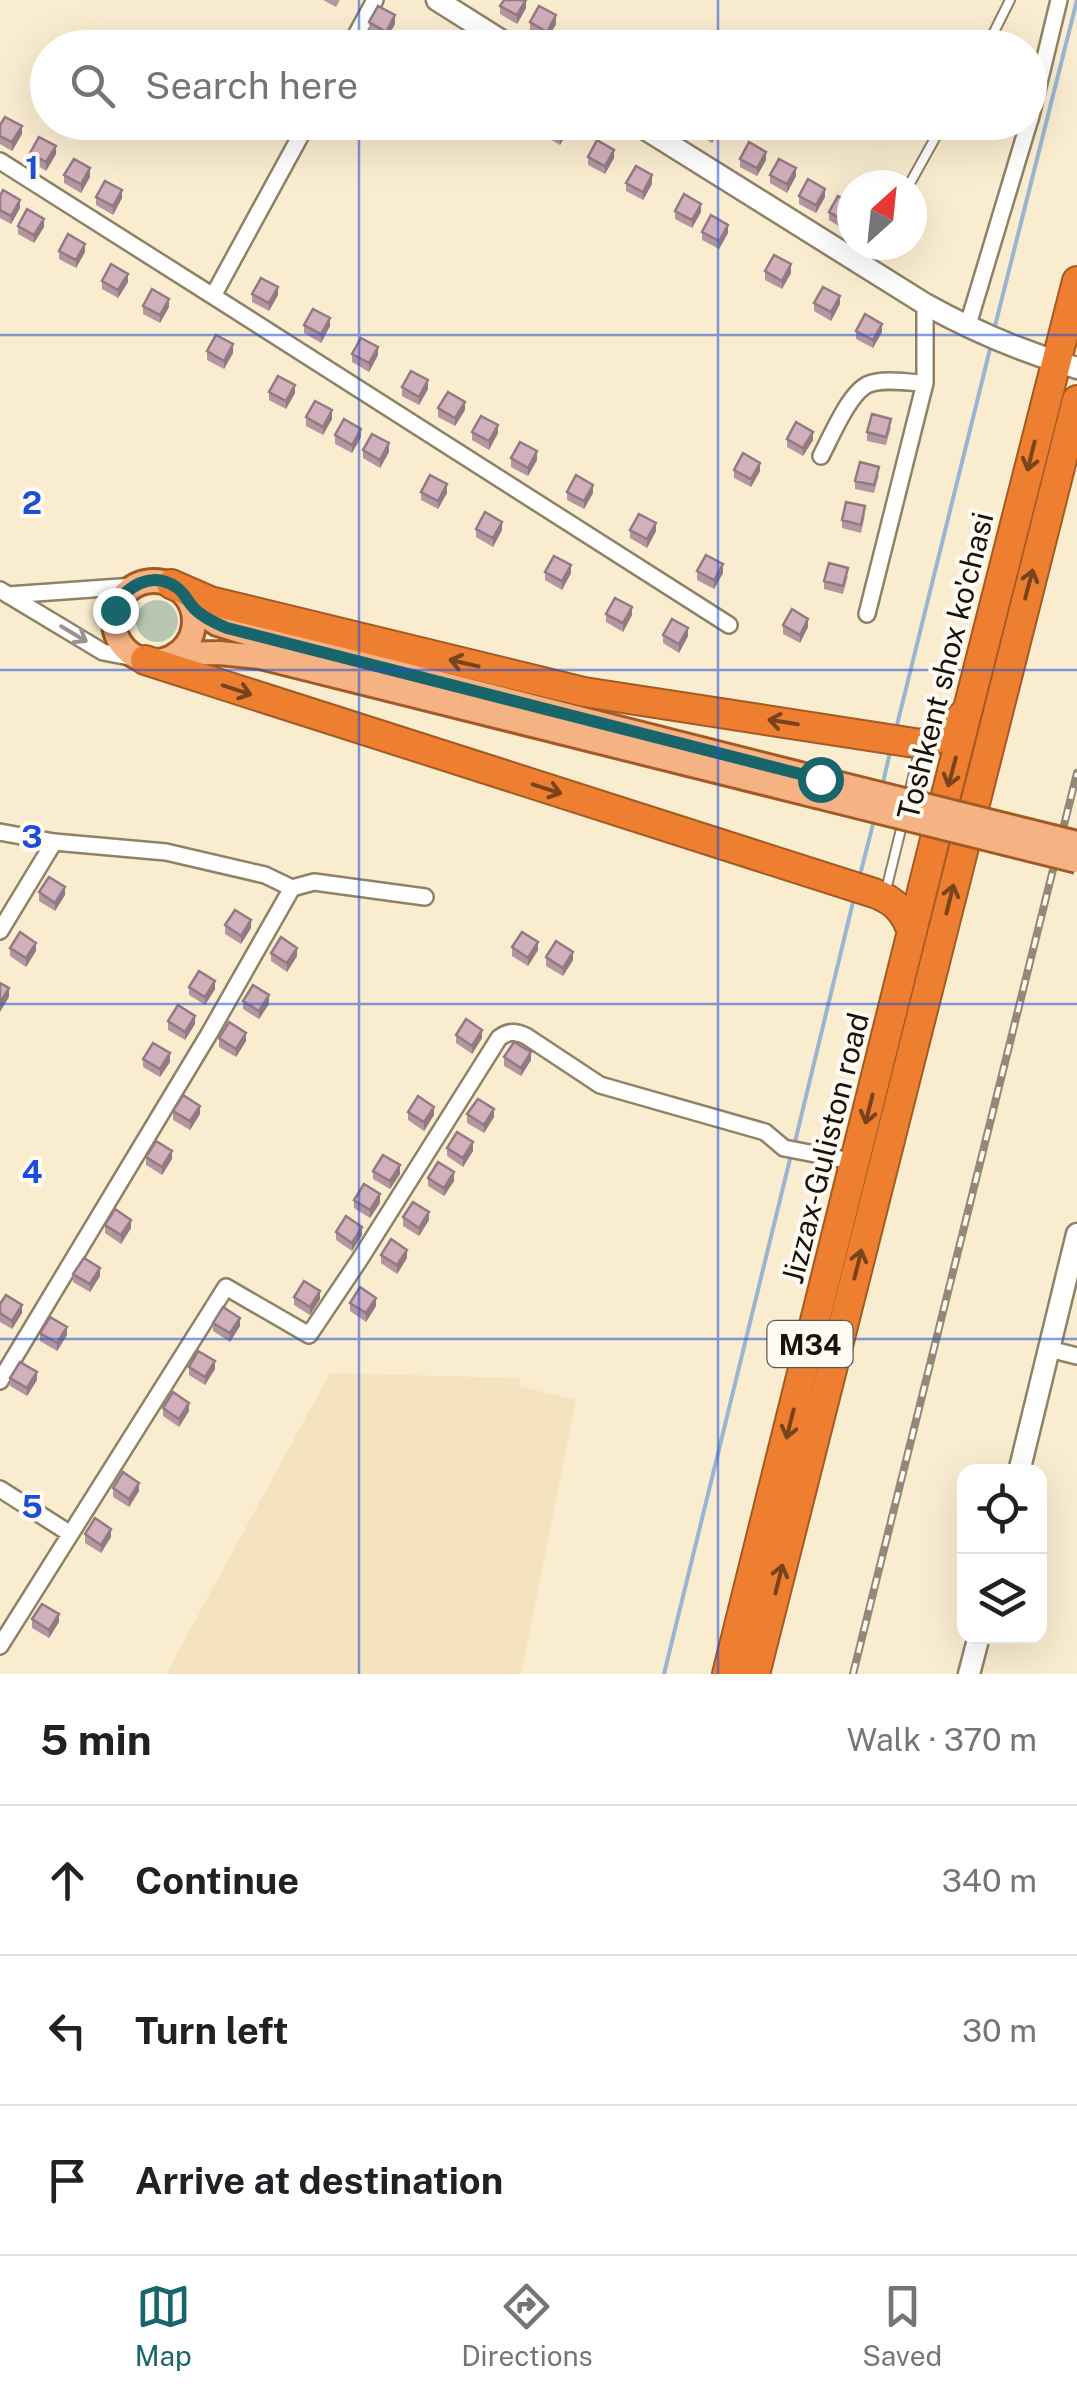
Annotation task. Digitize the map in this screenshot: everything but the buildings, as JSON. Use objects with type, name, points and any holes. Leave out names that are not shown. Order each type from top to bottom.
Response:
[{"type":"highway","name":"M34","points":[[1066,365],[1077,281]]},
{"type":"highway","name":"Toshkent shox ko'chasi","points":[[909,1004],[912,933],[968,710],[1066,365]]},
{"type":"highway","name":"Toshkent shox ko'chasi","points":[[909,1004],[1077,400]]},
{"type":"highway","points":[[170,584],[210,601],[584,692],[916,743],[943,736],[968,710]]},
{"type":"highway","points":[[145,660],[879,895],[903,912],[912,933]]},
{"type":"highway","name":"Jizzax-Guliston road","points":[[728,1674],[856,1162],[909,1004]]},
{"type":"highway","name":"Jizzax-Guliston road","points":[[755,1674],[909,1004]]},
{"type":"main road","points":[[156,580],[170,584],[183,593],[191,606],[194,628],[188,643],[176,654],[161,660],[145,660],[124,648],[114,626],[118,602],[134,586],[156,580]]},
{"type":"main road","points":[[191,606],[227,628],[818,787],[1077,862]]},
{"type":"main road","points":[[176,654],[260,657],[1077,844]]},
{"type":"street","points":[[359,30],[375,0]]},
{"type":"street","points":[[437,0],[484,30]]},
{"type":"street","points":[[1047,51],[1060,0]]},
{"type":"street","points":[[214,296],[298,140]]},
{"type":"street","points":[[663,140],[925,304],[974,331],[1066,365]]},
{"type":"street","points":[[974,331],[1024,140]]},
{"type":"street","points":[[0,161],[729,625]]},
{"type":"street","points":[[867,614],[925,383],[925,304]]},
{"type":"street","points":[[821,456],[859,390],[878,382],[925,383]]},
{"type":"street","points":[[4,593],[134,586]]},
{"type":"street","points":[[4,593],[103,652],[145,660]]},
{"type":"street","points":[[0,832],[54,842],[166,852],[264,876],[292,888],[314,882],[425,897]]},
{"type":"street","points":[[0,932],[54,842]]},
{"type":"street","points":[[0,1381],[292,888]]},
{"type":"street","points":[[0,1646],[226,1286],[310,1335],[498,1038],[505,1034],[526,1036],[600,1085],[765,1132],[791,1150],[856,1162]]},
{"type":"street","points":[[1022,1464],[1077,1234]]},
{"type":"street","points":[[1049,1349],[1077,1356]]},
{"type":"street","points":[[0,1489],[69,1534]]},
{"type":"street","points":[[969,1674],[977,1644]]},
{"type":"lane","points":[[995,30],[1010,0]]},
{"type":"lane","points":[[917,170],[934,140]]},
{"type":"lane","points":[[863,265],[866,260]]},
{"type":"lane","points":[[879,895],[916,743]]},
{"type":"shaded area","points":[[330,1373],[521,1378],[519,1386],[576,1400],[521,1674],[166,1674]]},
{"type":"green space","points":[[157,600],[172,606],[178,621],[172,636],[157,642],[142,636],[136,621],[142,606]]},
{"type":"waterway","points":[[1047,119],[1077,0]]},
{"type":"waterway","points":[[994,330],[1042,140]]},
{"type":"waterway","points":[[896,729],[991,345]]},
{"type":"waterway","points":[[882,787],[890,752]]},
{"type":"waterway","points":[[859,879],[874,820]]},
{"type":"waterway","points":[[794,1146],[854,898]]},
{"type":"waterway","points":[[664,1674],[791,1155]]},
{"type":"railway","points":[[853,1674],[1077,773]]},
{"type":"route","points":[[115,610],[122,596],[134,586],[164,581],[183,593],[191,606],[227,628],[820,779]]}]
